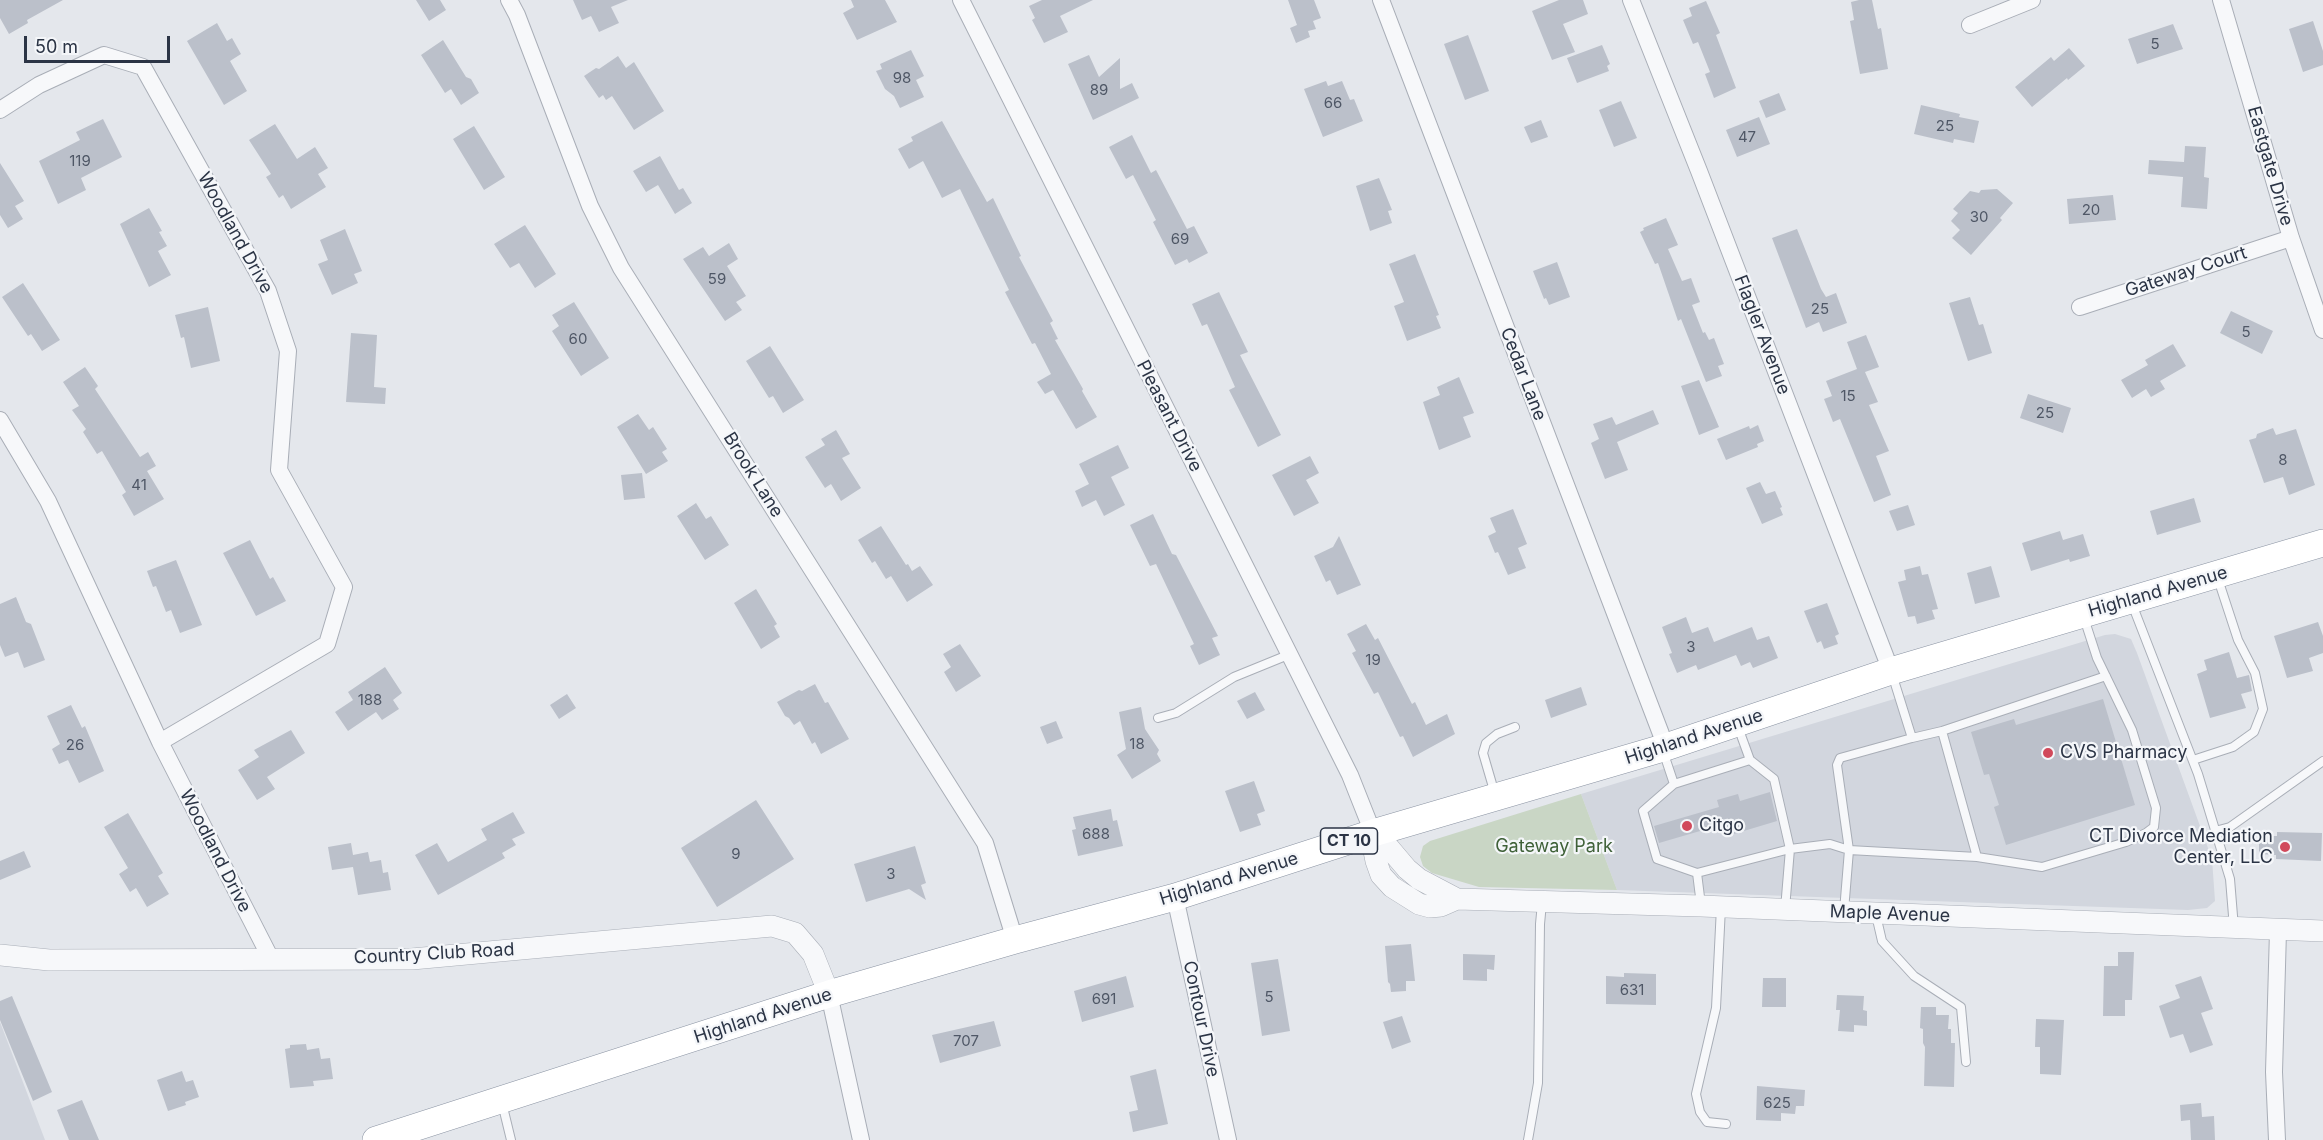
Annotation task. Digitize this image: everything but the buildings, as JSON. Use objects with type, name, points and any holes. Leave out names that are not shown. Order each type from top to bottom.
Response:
[{"type":"highway","name":"Highland Avenue","points":[[376,1140],[828,994],[1174,897],[1373,833],[1664,748],[1891,671],[2323,543]]},
{"type":"street","name":"Brook Lane","points":[[509,0],[517,15],[590,206],[621,268],[985,843],[1015,940]]},
{"type":"street","name":"Pleasant Drive","points":[[961,0],[1350,775],[1373,833]]},
{"type":"street","name":"Cedar Lane","points":[[1381,0],[1664,748]]},
{"type":"street","name":"Flagler Avenue","points":[[1631,0],[1891,671]]},
{"type":"street","points":[[1970,25],[2031,0]]},
{"type":"street","name":"Eastgate Drive","points":[[2222,0],[2291,238],[2323,330]]},
{"type":"street","name":"Woodland Drive","points":[[0,110],[39,85],[104,55],[143,67],[268,291],[288,351],[279,470],[344,587],[327,644],[160,742]]},
{"type":"street","name":"Gateway Court","points":[[2080,307],[2291,238]]},
{"type":"street","name":"Woodland Drive","points":[[0,420],[48,501],[160,742],[271,959]]},
{"type":"street","name":"Maple Avenue","points":[[1373,833],[1413,874],[1456,899],[1711,906],[2278,931],[2323,931]]},
{"type":"street","name":"Contour Drive","points":[[1174,897],[1228,1140]]},
{"type":"street","name":"Country Club Road","points":[[0,955],[49,960],[412,959],[772,927],[795,933],[813,954],[828,994]]},
{"type":"street","points":[[2277,1140],[2274,1072],[2278,931]]},
{"type":"street","points":[[828,994],[861,1140]]},
{"type":"lane","points":[[2193,760],[2233,747],[2253,732],[2263,709],[2255,673],[2238,640],[2216,575]]},
{"type":"lane","points":[[2130,600],[2193,760],[2229,879],[2234,928]]},
{"type":"lane","points":[[1750,760],[1674,784],[1643,811],[1657,859],[1696,873],[1790,849],[1830,844],[1849,850],[1977,857],[2042,867],[2146,834],[2154,827],[2156,808],[2132,730],[2097,658],[2083,614]]},
{"type":"lane","points":[[1158,718],[1176,713],[1234,677],[1288,655]]},
{"type":"lane","points":[[1891,671],[1912,738]]},
{"type":"lane","points":[[1844,912],[1849,850],[1838,777],[1837,765],[1840,758],[1942,730],[2106,676]]},
{"type":"lane","points":[[1736,723],[1750,760],[1774,779],[1790,849],[1785,909]]},
{"type":"lane","points":[[1496,797],[1483,753],[1486,742],[1497,734],[1515,727]]},
{"type":"lane","points":[[1942,730],[1977,857]]},
{"type":"lane","points":[[1664,748],[1674,784]]},
{"type":"lane","points":[[2215,831],[2230,827],[2323,761]]},
{"type":"lane","points":[[1696,873],[1711,906],[1716,1008],[1696,1094],[1700,1112],[1707,1122],[1726,1124]]},
{"type":"lane","points":[[1528,1140],[1538,1083],[1542,902]]},
{"type":"lane","points":[[1875,913],[1882,941],[1914,976],[1961,1007],[1966,1062]]},
{"type":"lane","points":[[502,1100],[511,1140]]},
{"type":"shaded area","points":[[2115,634],[2131,639],[2212,859],[2215,901],[2207,908],[2188,910],[1617,890],[1581,794],[2105,635]]},
{"type":"shaded area","points":[[0,1022],[45,1140],[0,1140]]},
{"type":"green space","name":"Gateway Park","points":[[1581,794],[1617,890],[1479,887],[1432,873],[1423,866],[1420,857],[1423,846],[1430,841]]},
{"type":"place","name":"CVS Pharmacy","points":[[2048,753]]},
{"type":"place","name":"Citgo","points":[[1687,826]]},
{"type":"place","name":"CT Divorce Mediation Center, LLC","points":[[2285,847]]}]
